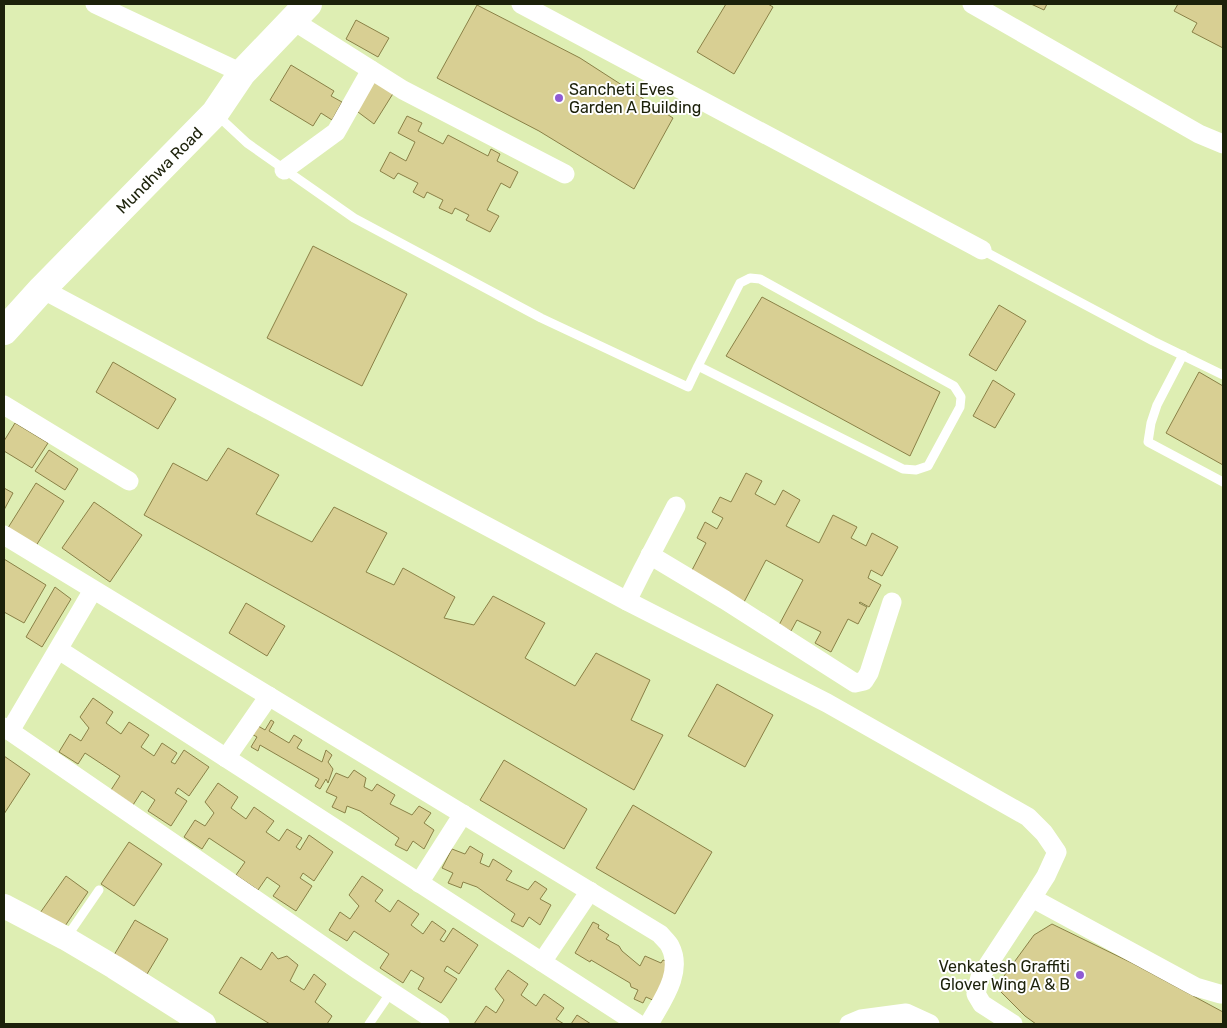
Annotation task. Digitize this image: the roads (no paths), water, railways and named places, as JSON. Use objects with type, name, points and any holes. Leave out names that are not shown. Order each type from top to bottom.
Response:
[{"type":"main road","name":"Mundhwa Road","points":[[4,331],[42,289],[215,113],[242,73],[300,12]]},
{"type":"street","points":[[95,4],[242,73]]},
{"type":"street","points":[[521,4],[982,250]]},
{"type":"street","points":[[972,4],[1199,134],[1223,144]]},
{"type":"street","points":[[300,12],[371,70],[404,90],[565,174]]},
{"type":"street","points":[[284,170],[336,132],[371,70]]},
{"type":"street","points":[[42,289],[627,601],[827,704],[1028,817],[1044,833],[1057,852],[1046,876],[980,977],[976,994],[982,1004],[1013,1024]]},
{"type":"street","points":[[4,405],[129,481]]},
{"type":"street","points":[[627,601],[676,506]]},
{"type":"street","points":[[4,535],[660,934],[670,945],[674,960],[672,981],[650,1024]]},
{"type":"street","points":[[650,555],[725,600],[855,683],[864,681],[869,673],[892,602]]},
{"type":"street","points":[[94,590],[7,729],[440,1024]]},
{"type":"street","points":[[58,650],[638,1024]]},
{"type":"street","points":[[226,758],[269,696]]},
{"type":"street","points":[[419,883],[462,814]]},
{"type":"street","points":[[542,962],[590,891]]},
{"type":"street","points":[[1032,898],[1196,987],[1223,994]]},
{"type":"street","points":[[4,906],[65,938],[204,1024]]},
{"type":"street","points":[[849,1024],[862,1019],[906,1013],[930,1024]]},
{"type":"lane","points":[[215,113],[247,143],[354,218],[541,318],[688,387],[698,366],[740,283],[750,278],[760,279],[954,386],[961,397],[960,407],[928,466],[916,470],[903,469],[698,366]]},
{"type":"lane","points":[[982,250],[1152,341],[1223,375]]},
{"type":"lane","points":[[1183,356],[1157,404],[1148,442],[1223,482]]},
{"type":"lane","points":[[65,938],[99,890]]},
{"type":"lane","points":[[369,1024],[391,992]]},
{"type":"place","name":"Sancheti Eves Garden A Building","points":[[559,98]]},
{"type":"place","name":"Venkatesh Graffiti Glover Wing A & B","points":[[1080,975]]}]
